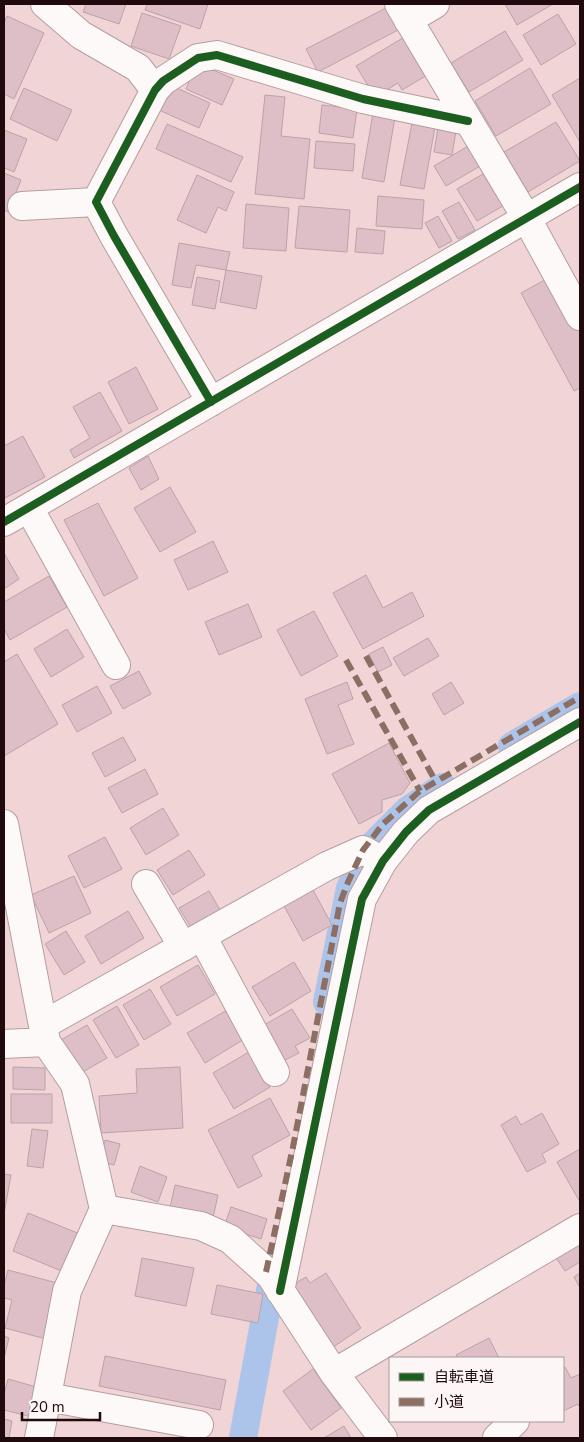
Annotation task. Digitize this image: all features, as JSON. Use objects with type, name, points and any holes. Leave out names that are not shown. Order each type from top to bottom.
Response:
[{"type":"street","points":[[45,4],[81,35],[138,68],[155,90]]},
{"type":"street","points":[[435,4],[403,12],[526,219],[580,316]]},
{"type":"street","points":[[96,202],[155,90],[163,81],[198,58],[217,55],[362,99],[468,121]]},
{"type":"street","points":[[4,522],[580,187]]},
{"type":"street","points":[[22,206],[96,202]]},
{"type":"street","points":[[96,202],[211,402]]},
{"type":"street","points":[[29,508],[116,665]]},
{"type":"street","points":[[4,1044],[44,1034],[192,941],[327,866],[373,856],[406,832],[429,810],[580,722]]},
{"type":"street","points":[[4,824],[44,1034],[74,1084],[104,1209],[67,1291],[39,1438]]},
{"type":"street","points":[[280,1291],[362,899],[373,856]]},
{"type":"street","points":[[146,884],[192,941],[275,1072]]},
{"type":"street","points":[[104,1209],[201,1226],[230,1239],[271,1276],[334,1373],[383,1438]]},
{"type":"street","points":[[334,1373],[580,1228]]},
{"type":"street","points":[[47,1397],[199,1425]]},
{"type":"street","points":[[497,1438],[514,1422]]},
{"type":"building","points":[[86,4],[126,4],[119,24],[83,12]]},
{"type":"building","points":[[147,4],[208,4],[200,29],[145,10]]},
{"type":"building","points":[[505,4],[553,4],[517,25]]},
{"type":"building","points":[[388,7],[400,29],[318,72],[306,49]]},
{"type":"building","points":[[142,13],[181,26],[169,59],[131,46]]},
{"type":"building","points":[[558,14],[576,44],[541,65],[523,35]]},
{"type":"building","points":[[7,16],[44,33],[14,99],[4,94],[4,23]]},
{"type":"building","points":[[505,31],[523,60],[469,92],[451,63]]},
{"type":"building","points":[[406,36],[429,74],[402,90],[398,83],[375,97],[356,66]]},
{"type":"building","points":[[197,63],[234,79],[222,105],[186,89]]},
{"type":"building","points":[[530,68],[551,104],[496,136],[475,101]]},
{"type":"building","points":[[580,78],[580,142],[552,95]]},
{"type":"building","points":[[170,85],[210,103],[199,128],[159,110]]},
{"type":"building","points":[[24,88],[72,110],[57,141],[10,119]]},
{"type":"building","points":[[265,95],[285,97],[281,136],[310,139],[304,199],[255,194]]},
{"type":"building","points":[[322,105],[357,109],[353,138],[319,133]]},
{"type":"building","points":[[373,113],[395,117],[384,182],[362,178]]},
{"type":"building","points":[[439,122],[457,125],[452,155],[434,152]]},
{"type":"building","points":[[556,122],[580,161],[528,192],[504,152]]},
{"type":"building","points":[[412,123],[435,127],[424,189],[400,185]]},
{"type":"building","points":[[167,124],[243,157],[231,182],[156,149]]},
{"type":"building","points":[[4,130],[27,139],[14,172],[4,168]]},
{"type":"building","points":[[316,141],[355,144],[353,171],[314,168]]},
{"type":"building","points":[[470,145],[482,165],[446,186],[434,166]]},
{"type":"building","points":[[4,173],[21,180],[8,212],[4,210]]},
{"type":"building","points":[[483,174],[503,206],[477,221],[457,189]]},
{"type":"building","points":[[197,175],[234,192],[226,211],[218,207],[206,233],[177,220]]},
{"type":"building","points":[[378,196],[424,200],[422,229],[376,226]]},
{"type":"building","points":[[459,202],[475,230],[458,239],[442,211]]},
{"type":"building","points":[[246,204],[289,208],[286,251],[243,248]]},
{"type":"building","points":[[299,206],[350,210],[347,252],[295,248]]},
{"type":"building","points":[[438,216],[452,241],[439,248],[425,223]]},
{"type":"building","points":[[357,228],[385,231],[383,254],[355,252]]},
{"type":"building","points":[[179,243],[230,252],[226,270],[196,265],[191,288],[172,285]]},
{"type":"building","points":[[226,270],[262,276],[256,309],[220,302]]},
{"type":"building","points":[[552,276],[580,328],[580,388],[574,391],[521,293]]},
{"type":"building","points":[[197,277],[220,281],[215,309],[192,305]]},
{"type":"building","points":[[136,367],[158,409],[129,424],[108,382]]},
{"type":"building","points":[[100,392],[122,431],[74,458],[70,450],[90,438],[73,407]]},
{"type":"building","points":[[23,436],[45,477],[5,498],[4,446]]},
{"type":"building","points":[[148,456],[159,479],[141,490],[129,468]]},
{"type":"building","points":[[170,487],[196,532],[160,552],[134,508]]},
{"type":"building","points":[[98,503],[138,578],[104,596],[64,520]]},
{"type":"building","points":[[213,541],[228,572],[188,590],[174,560]]},
{"type":"building","points":[[4,553],[19,579],[4,589]]},
{"type":"building","points":[[366,575],[383,608],[412,592],[424,616],[363,649],[333,593]]},
{"type":"building","points":[[49,576],[67,607],[10,640],[4,629],[4,602]]},
{"type":"building","points":[[248,604],[262,637],[219,655],[205,622]]},
{"type":"building","points":[[314,611],[338,656],[301,676],[277,630]]},
{"type":"building","points":[[67,629],[84,657],[51,677],[34,649]]},
{"type":"building","points":[[428,638],[439,656],[404,676],[393,658]]},
{"type":"building","points":[[383,647],[392,665],[378,672],[369,654]]},
{"type":"building","points":[[17,654],[58,724],[4,756],[4,662]]},
{"type":"building","points":[[139,671],[151,694],[123,709],[110,686]]},
{"type":"building","points":[[347,682],[353,699],[338,705],[354,744],[327,754],[305,699]]},
{"type":"building","points":[[451,682],[464,703],[444,715],[432,694]]},
{"type":"building","points":[[97,686],[112,713],[77,732],[62,705]]},
{"type":"building","points":[[123,737],[136,760],[105,777],[92,753]]},
{"type":"building","points":[[389,743],[410,783],[402,794],[382,800],[382,812],[359,824],[332,774]]},
{"type":"building","points":[[145,769],[158,794],[122,813],[108,788]]},
{"type":"building","points":[[163,808],[179,835],[146,855],[130,828]]},
{"type":"building","points":[[105,837],[122,869],[84,888],[68,856]]},
{"type":"building","points":[[189,850],[205,875],[173,895],[157,870]]},
{"type":"building","points":[[74,876],[91,913],[49,933],[31,895]]},
{"type":"building","points":[[313,890],[332,925],[303,941],[284,906]]},
{"type":"building","points":[[209,891],[226,920],[197,937],[179,908]]},
{"type":"building","points":[[128,911],[144,938],[101,964],[85,936]]},
{"type":"building","points":[[66,931],[85,962],[64,975],[45,944]]},
{"type":"building","points":[[294,962],[311,991],[270,1016],[252,987]]},
{"type":"building","points":[[198,965],[215,994],[177,1016],[160,987]]},
{"type":"building","points":[[150,989],[171,1024],[144,1040],[123,1005]]},
{"type":"building","points":[[117,1006],[139,1045],[116,1058],[93,1020]]},
{"type":"building","points":[[229,1009],[246,1038],[205,1063],[187,1033]]},
{"type":"building","points":[[292,1009],[310,1038],[295,1046],[299,1053],[285,1060],[264,1025]]},
{"type":"building","points":[[87,1025],[107,1058],[81,1073],[61,1040]]},
{"type":"building","points":[[249,1052],[270,1087],[234,1109],[213,1073]]},
{"type":"building","points":[[13,1067],[45,1068],[45,1090],[13,1089]]},
{"type":"building","points":[[180,1067],[183,1128],[101,1133],[99,1096],[137,1093],[136,1069]]},
{"type":"building","points":[[11,1094],[52,1094],[52,1123],[11,1123]]},
{"type":"building","points":[[270,1098],[290,1135],[252,1156],[262,1176],[238,1188],[208,1130]]},
{"type":"building","points":[[542,1113],[559,1144],[542,1154],[546,1162],[527,1172],[501,1125],[516,1116],[521,1125]]},
{"type":"building","points":[[32,1129],[48,1131],[43,1168],[27,1166]]},
{"type":"building","points":[[105,1140],[120,1144],[114,1165],[99,1161]]},
{"type":"building","points":[[580,1149],[580,1202],[557,1162]]},
{"type":"building","points":[[140,1166],[167,1177],[158,1202],[131,1192]]},
{"type":"building","points":[[4,1174],[11,1175],[4,1214]]},
{"type":"building","points":[[175,1185],[218,1195],[212,1222],[169,1212]]},
{"type":"building","points":[[231,1207],[267,1219],[261,1239],[224,1227]]},
{"type":"building","points":[[28,1213],[80,1234],[64,1272],[13,1251]]},
{"type":"building","points":[[575,1238],[580,1246],[580,1262],[565,1271],[553,1253]]},
{"type":"building","points":[[142,1258],[194,1268],[186,1306],[135,1296]]},
{"type":"building","points":[[8,1270],[61,1284],[46,1339],[5,1328],[12,1300],[4,1298],[4,1286]]},
{"type":"building","points":[[326,1273],[361,1328],[332,1348],[292,1285],[306,1277],[310,1283]]},
{"type":"building","points":[[580,1273],[580,1288],[574,1277]]},
{"type":"building","points":[[217,1285],[263,1294],[258,1323],[211,1314]]},
{"type":"building","points":[[4,1336],[9,1338],[4,1358]]},
{"type":"building","points":[[489,1338],[498,1357],[457,1357],[456,1355]]},
{"type":"building","points":[[105,1356],[226,1380],[220,1410],[99,1386]]},
{"type":"building","points":[[564,1368],[571,1378],[580,1374],[580,1408],[578,1404],[564,1411]]},
{"type":"building","points":[[313,1369],[341,1408],[311,1430],[283,1391]]},
{"type":"building","points":[[8,1379],[40,1388],[32,1417],[4,1410],[4,1394]]},
{"type":"building","points":[[4,1419],[12,1421],[9,1438],[4,1438]]},
{"type":"building","points":[[344,1426],[351,1438],[324,1438]]},
{"type":"waterway","points":[[512,746],[580,706]]},
{"type":"waterway","points":[[327,1002],[350,888],[360,868],[375,843],[408,810],[443,787]]},
{"type":"waterway","points":[[243,1438],[275,1263]]},
{"type":"marked path","points":[[366,656],[436,782]]},
{"type":"marked path","points":[[346,660],[420,791]]},
{"type":"marked path","points":[[266,1272],[293,1147],[340,903],[363,850],[383,824],[420,791],[580,697]]},
{"type":"cycle path","points":[[211,402],[96,202],[155,90],[163,81],[198,58],[217,55],[363,99],[468,121]]},
{"type":"cycle path","points":[[4,522],[580,187]]},
{"type":"cycle path","points":[[280,1291],[362,899],[383,861],[406,832],[429,810],[580,722]]}]
